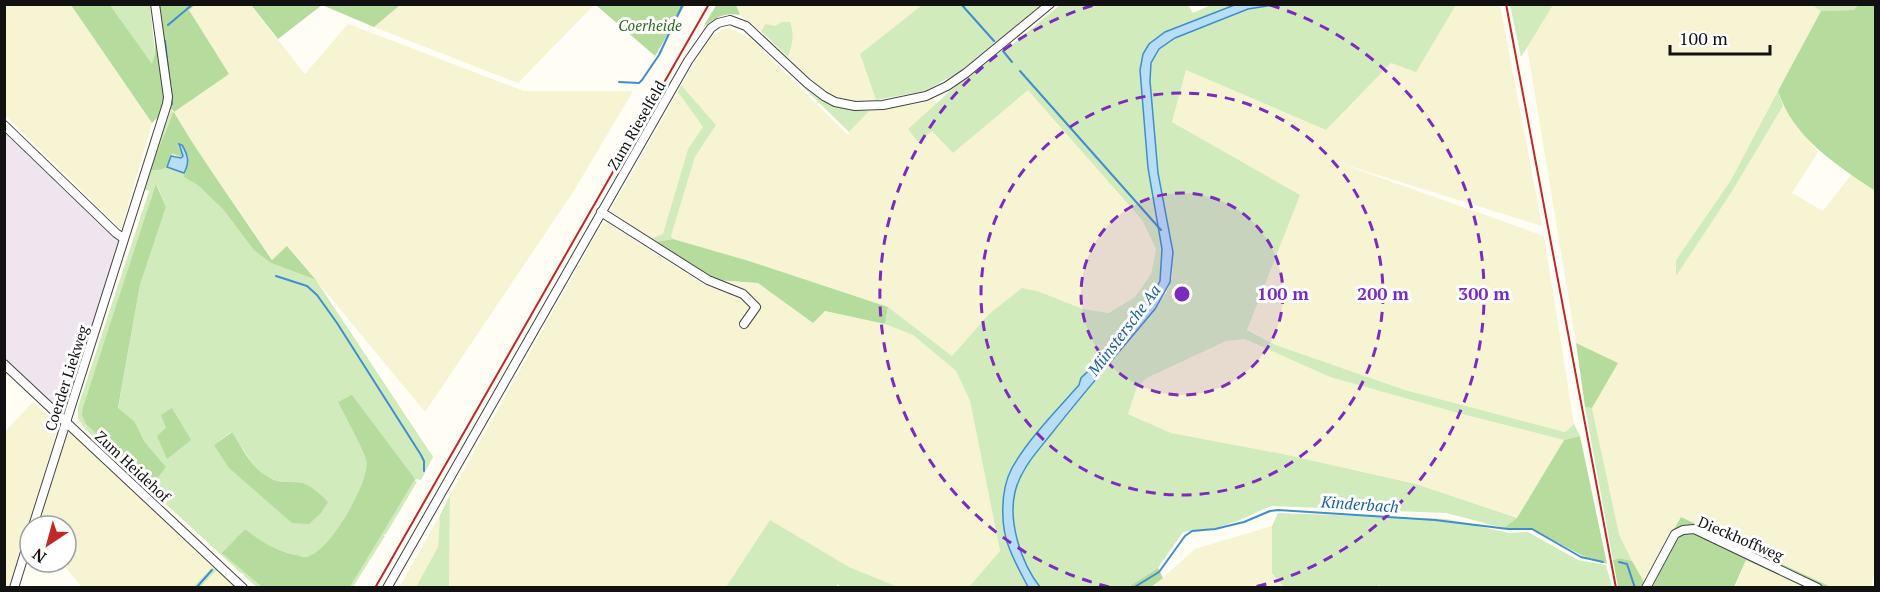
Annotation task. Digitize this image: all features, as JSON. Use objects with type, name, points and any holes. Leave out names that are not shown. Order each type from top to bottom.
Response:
[{"type":"street","name":"Coerder Liekweg","points":[[37,514],[167,104],[168,97],[155,4]]},
{"type":"street","name":"Zum Rieselfeld","points":[[387,588],[688,61],[707,33],[718,23],[730,20],[746,26],[815,90],[835,102],[865,107],[919,98],[947,86],[1050,4]]},
{"type":"street","points":[[4,125],[123,238]]},
{"type":"street","points":[[601,212],[708,280],[743,294],[756,308],[744,324]]},
{"type":"street","name":"Zum Heidehof","points":[[4,364],[243,588]]},
{"type":"street","name":"Dieckhoffweg","points":[[1646,588],[1675,534],[1683,530],[1694,529],[1818,588]]},
{"type":"shaded area","points":[[195,4],[250,5],[305,74],[348,24],[524,91],[633,91],[575,189],[425,412],[288,246],[273,260],[193,144],[174,111],[228,74],[189,10]]},
{"type":"shaded area","points":[[591,4],[593,6],[518,83],[374,27],[400,5]]},
{"type":"shaded area","points":[[1812,4],[1821,11],[1731,180],[1676,260],[1676,274],[1731,193],[1783,106],[1818,152],[1792,193],[1823,211],[1851,175],[1875,191],[1876,563],[1871,587],[1831,587],[1681,517],[1643,583],[1619,534],[1592,408],[1617,363],[1576,343],[1527,46],[1553,5]]},
{"type":"shaded area","points":[[4,5],[71,5],[152,123],[121,229],[5,115]]},
{"type":"shaded area","points":[[736,5],[922,5],[860,54],[876,100],[856,102],[841,99],[817,85],[761,31],[740,15]]},
{"type":"shaded area","points":[[1456,5],[1500,5],[1542,226],[1336,162],[1544,236],[1574,424],[1565,432],[1405,390],[1276,345],[1247,329],[1299,195],[1172,122],[1186,70],[1326,130],[1391,63],[1416,71]]},
{"type":"shaded area","points":[[724,29],[731,29],[750,38],[848,135],[869,111],[922,103],[932,98],[937,103],[908,129],[932,131],[953,153],[1028,89],[1142,220],[1156,249],[1151,274],[1135,297],[1110,313],[1083,309],[1040,292],[989,314],[952,356],[888,307],[749,261],[673,239],[671,236],[695,157],[716,125],[681,85],[709,39]]},
{"type":"shaded area","points":[[678,92],[703,127],[688,149],[663,235],[651,239],[610,211]]},
{"type":"shaded area","points":[[4,129],[120,240],[64,416],[5,359]]},
{"type":"shaded area","points":[[606,222],[704,285],[716,280],[758,283],[813,323],[824,311],[885,324],[913,335],[956,371],[970,401],[1000,552],[969,587],[898,587],[849,567],[770,521],[726,587],[449,588],[450,495],[602,224]]},
{"type":"shaded area","points":[[1245,339],[1330,377],[1564,440],[1517,518],[1416,484],[1283,454],[1171,433],[1128,414],[1137,387],[1147,378],[1226,341]]},
{"type":"shaded area","points":[[33,402],[59,425],[32,514],[18,514],[18,558],[9,587],[5,587],[5,432]]},
{"type":"shaded area","points":[[69,429],[212,567],[193,587],[82,587],[71,574],[78,574],[78,514],[40,514]]},
{"type":"shaded area","points":[[440,515],[438,547],[416,587],[399,588]]},
{"type":"shaded area","points":[[1272,526],[1272,572],[1284,587],[1151,588],[1195,549]]},
{"type":"shaded area","points":[[1746,560],[1804,587],[1735,588]]},
{"type":"shaded area","points":[[217,570],[236,587],[201,588]]},
{"type":"green space","points":[[717,4],[736,5],[740,15],[720,16],[703,27]]},
{"type":"green space","points":[[71,5],[110,5],[152,64],[155,53],[154,5],[195,5],[189,10],[229,74],[174,112],[193,144],[272,260],[287,246],[316,280],[271,263],[254,250],[223,209],[198,185],[184,177],[188,156],[182,145],[178,146],[183,154],[182,157],[172,153],[165,168],[150,170],[174,111],[168,107],[152,123]]},
{"type":"green space","points":[[110,5],[150,5],[155,53],[152,65]]},
{"type":"green space","points":[[251,5],[322,5],[278,39]]},
{"type":"green space","points":[[322,5],[400,5],[374,27]]},
{"type":"green space","name":"Coerheide","points":[[596,5],[685,5],[655,56]]},
{"type":"green space","points":[[922,5],[1045,5],[968,67],[925,91],[876,100],[860,54]]},
{"type":"green space","points":[[1060,5],[1188,5],[1193,13],[1211,5],[1237,5],[1165,32],[1149,44],[1140,70],[1148,168],[1162,249],[1160,281],[1148,302],[1102,358],[1081,378],[1079,385],[1026,447],[1010,473],[1007,485],[1020,570],[1028,587],[969,587],[1000,551],[970,401],[956,371],[913,335],[885,324],[888,307],[952,356],[989,314],[1022,288],[1040,292],[1083,309],[1109,313],[1135,297],[1151,274],[1156,249],[1142,220],[1028,90],[953,153],[932,131],[918,142],[908,129],[959,83],[1007,49]]},
{"type":"green space","points":[[1273,5],[1456,5],[1416,72],[1391,63],[1326,130],[1186,70],[1172,122],[1300,195],[1247,330],[1276,345],[1405,390],[1565,432],[1574,424],[1580,436],[1564,440],[1458,413],[1330,377],[1245,339],[1226,341],[1147,378],[1137,387],[1128,414],[1171,433],[1283,454],[1416,484],[1517,518],[1504,528],[1446,513],[1271,506],[1215,528],[1183,532],[1158,568],[1128,587],[1040,588],[1027,567],[1015,529],[1014,504],[1018,483],[1035,454],[1155,309],[1166,293],[1172,277],[1173,248],[1158,173],[1149,72],[1151,63],[1159,49],[1175,38],[1248,9]]},
{"type":"green space","points":[[1510,5],[1553,5],[1521,57]]},
{"type":"green space","points":[[1812,5],[1858,5],[1854,10],[1821,11]]},
{"type":"green space","points":[[1858,5],[1875,5],[1875,191],[1818,149],[1805,136],[1785,108],[1778,91],[1821,11],[1854,10]]},
{"type":"green space","points":[[782,22],[790,22],[793,35],[788,57],[761,31],[766,24],[775,26]]},
{"type":"green space","points":[[681,85],[716,125],[695,157],[671,236],[673,239],[656,242],[651,239],[663,234],[688,149],[703,127],[678,92]]},
{"type":"green space","points":[[802,86],[840,108],[869,111],[849,132]]},
{"type":"green space","points":[[1778,91],[1783,106],[1731,193],[1676,276],[1676,260],[1731,180]]},
{"type":"green space","points":[[171,109],[271,263],[316,280],[433,457],[421,480],[416,479],[417,482],[353,587],[350,587],[414,479],[338,402],[367,460],[363,484],[337,530],[315,553],[306,557],[276,549],[245,529],[223,553],[262,587],[257,587],[244,576],[157,496],[160,492],[155,487],[152,490],[86,430],[78,419],[78,407],[149,191],[143,189]],"holes":[[[179,146],[188,155],[184,173],[169,168],[174,155],[181,158],[183,155]],[[157,185],[166,207],[140,285],[118,409],[135,422],[144,441],[166,467],[83,407]],[[231,432],[251,462],[265,475],[274,480],[301,483],[292,523],[214,445]]]},
{"type":"green space","points":[[156,184],[166,207],[140,285],[118,408],[135,422],[144,441],[166,467],[152,485],[86,424],[82,415]]},
{"type":"green space","points":[[673,239],[749,261],[888,307],[885,324],[825,311],[813,323],[758,283],[716,280],[656,242]]},
{"type":"green space","points":[[1576,343],[1618,363],[1592,408],[1585,407]]},
{"type":"green space","points":[[352,395],[415,479],[350,587],[262,587],[222,553],[245,529],[276,548],[306,557],[326,544],[354,502],[367,464],[338,402]]},
{"type":"green space","points":[[1585,407],[1592,408],[1619,534],[1632,561],[1620,558],[1613,560]]},
{"type":"green space","points":[[172,408],[191,440],[167,459],[157,436],[166,428],[161,415]]},
{"type":"green space","points":[[232,432],[248,458],[263,474],[278,481],[302,483],[319,493],[328,502],[321,513],[309,524],[292,523],[229,468],[214,445]]},
{"type":"green space","points":[[1580,436],[1607,564],[1581,555],[1532,529],[1504,528],[1517,518],[1564,440]]},
{"type":"green space","points":[[450,495],[449,587],[416,587],[438,547],[440,515]]},
{"type":"green space","points":[[1278,513],[1447,519],[1509,533],[1528,532],[1578,560],[1606,565],[1612,587],[1382,588],[1379,585],[1376,588],[1284,587],[1272,573],[1272,526]]},
{"type":"green space","points":[[1681,517],[1831,587],[1804,587],[1746,560],[1734,587],[1618,587],[1613,560],[1620,558],[1632,561],[1644,582]]},
{"type":"green space","points":[[770,520],[849,567],[898,587],[841,587],[837,584],[837,588],[726,587]]},
{"type":"green space","points":[[212,567],[217,570],[201,587],[193,587]]},
{"type":"green space","points":[[1158,568],[1163,578],[1151,587],[1128,587]]},
{"type":"water","points":[[1237,4],[1273,5],[1248,9],[1175,38],[1159,49],[1151,63],[1150,81],[1158,173],[1173,252],[1170,282],[1155,309],[1064,417],[1021,475],[1013,504],[1015,529],[1027,566],[1040,587],[1028,587],[1012,555],[1004,531],[1003,498],[1008,477],[1034,436],[1148,302],[1160,281],[1162,249],[1148,168],[1140,70],[1143,54],[1149,44],[1165,32]]},
{"type":"water","points":[[179,144],[186,152],[187,165],[184,173],[167,167],[171,156],[181,158],[183,156]]},
{"type":"waterway","points":[[168,25],[193,4]]},
{"type":"waterway","points":[[619,82],[639,83],[642,80],[659,55],[683,4]]},
{"type":"waterway","points":[[961,4],[994,41]]},
{"type":"waterway","points":[[165,41],[172,104]]},
{"type":"waterway","points":[[1003,51],[1012,62]]},
{"type":"waterway","points":[[1020,71],[1161,230]]},
{"type":"waterway","points":[[276,276],[307,286],[317,295],[421,455],[424,461],[424,471]]},
{"type":"waterway","name":"Kinderbach","points":[[1133,588],[1159,572],[1185,536],[1192,531],[1215,529],[1244,522],[1278,510],[1532,529],[1581,557],[1603,562]]},
{"type":"waterway","name":"Kinderbach","points":[[1619,562],[1627,564],[1635,588]]},
{"type":"waterway","points":[[196,588],[212,570]]},
{"type":"railway","points":[[375,588],[709,4]]},
{"type":"railway","points":[[1506,4],[1616,588]]},
{"type":"water label","name":"Münstersche Aa","points":[[1124,330]]}]
